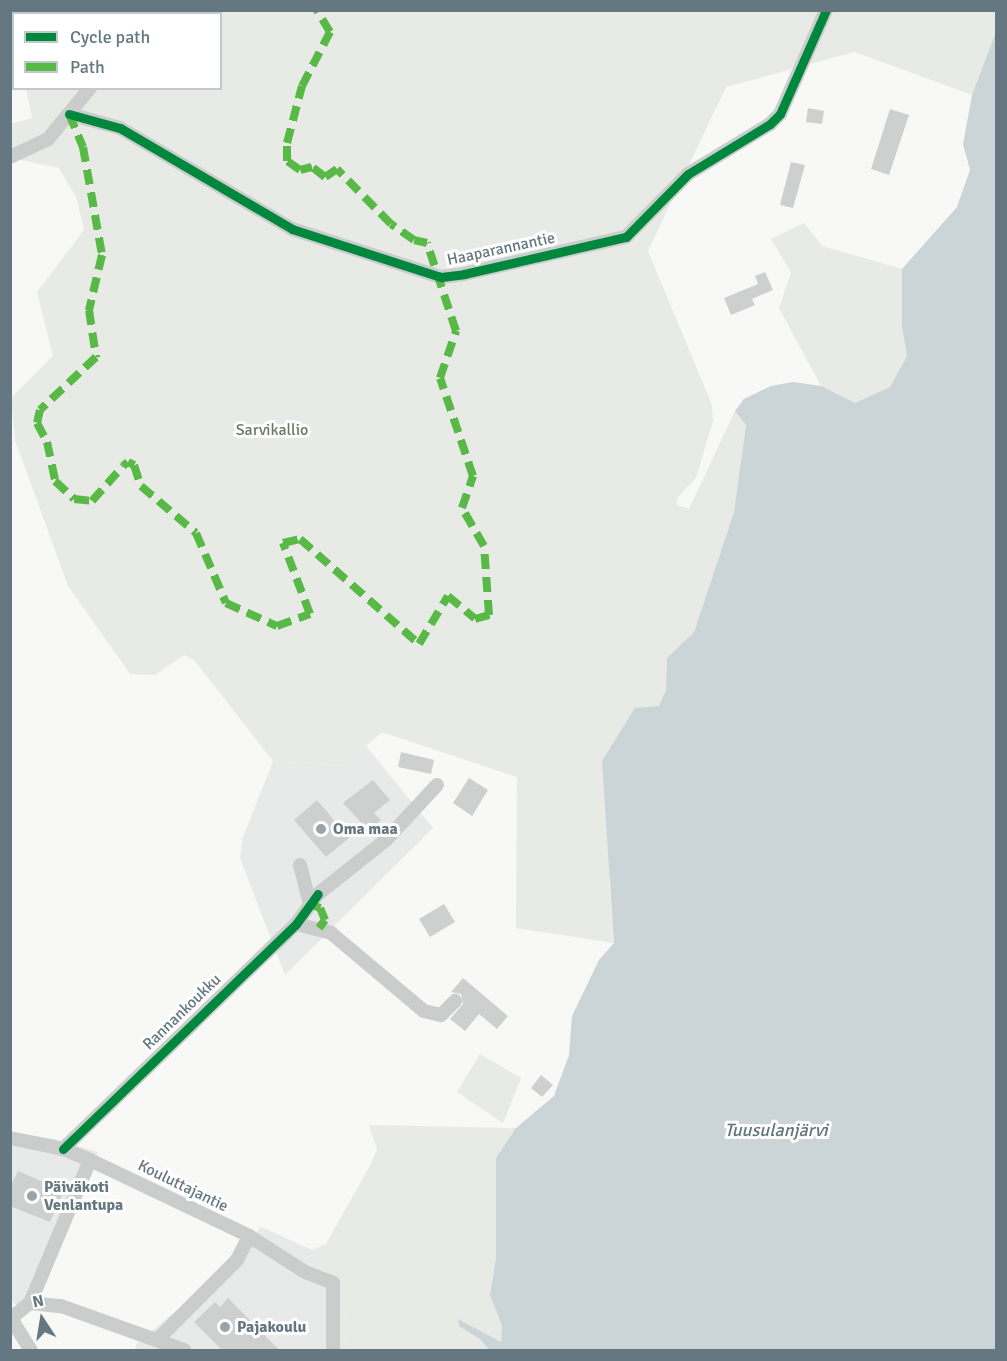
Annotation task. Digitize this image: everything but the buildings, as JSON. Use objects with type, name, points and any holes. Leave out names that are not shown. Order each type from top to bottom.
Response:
[{"type":"street","name":"Haaparannantie","points":[[69,114],[120,128],[292,229],[441,277],[464,274],[626,237],[688,174],[770,124],[780,114],[826,10]]},
{"type":"street","points":[[10,157],[48,139],[88,90]]},
{"type":"street","name":"Rannankoukku","points":[[63,1149],[296,924],[314,899],[386,840],[437,786]]},
{"type":"street","points":[[300,866],[314,899]]},
{"type":"street","points":[[296,924],[332,933],[424,1011],[441,1015],[455,1001]]},
{"type":"street","name":"Kouluttajantie","points":[[10,1138],[63,1149],[90,1160],[249,1236],[305,1272],[333,1283],[333,1350]]},
{"type":"street","points":[[31,1350],[11,1318],[30,1303],[90,1160]]},
{"type":"street","points":[[158,1340],[237,1260],[249,1236]]},
{"type":"street","points":[[30,1303],[61,1306],[183,1350]]},
{"type":"shaded area","points":[[366,746],[433,828],[285,975],[240,858],[242,840],[273,761],[343,766]]},
{"type":"shaded area","points":[[10,1132],[54,1139],[98,1152],[38,1295],[17,1306],[10,1299]]},
{"type":"shaded area","points":[[261,1227],[312,1250],[345,1312],[347,1350],[135,1350],[136,1344],[211,1282]]},
{"type":"green space","name":"Sarvikallio","points":[[11,11],[822,11],[800,67],[726,87],[648,251],[712,405],[713,421],[696,478],[677,498],[677,505],[689,509],[735,411],[746,424],[734,512],[694,632],[667,658],[666,690],[609,881],[614,943],[516,928],[517,777],[382,732],[343,766],[273,761],[194,660],[184,655],[155,675],[130,674],[68,586],[15,440],[11,398],[53,356],[37,292],[84,230],[76,197],[59,168],[11,158],[11,124],[32,118],[26,90],[222,90],[222,12],[12,12],[11,34]]},
{"type":"green space","points":[[829,11],[996,11],[996,32],[972,95],[855,52],[809,64]]},
{"type":"green space","points":[[804,223],[822,246],[902,269],[902,327],[907,356],[890,387],[855,403],[821,386],[779,308],[791,272],[771,239]]},
{"type":"green space","points":[[480,1054],[521,1078],[503,1123],[457,1092]]},
{"type":"green space","points":[[369,1125],[516,1128],[496,1158],[496,1259],[490,1295],[502,1326],[501,1342],[458,1319],[459,1326],[481,1340],[489,1350],[347,1350],[345,1312],[312,1250],[326,1244],[372,1162],[377,1149]]},
{"type":"water","name":"Tuusulanjärvi","points":[[996,32],[996,1350],[489,1350],[481,1340],[459,1326],[458,1319],[501,1342],[502,1326],[490,1295],[496,1259],[496,1158],[516,1128],[554,1096],[569,1055],[572,1016],[599,960],[614,943],[602,761],[635,708],[659,706],[666,690],[667,658],[694,632],[734,512],[746,425],[735,411],[744,399],[771,386],[793,382],[821,386],[855,403],[890,387],[907,356],[902,327],[902,269],[957,207],[970,170],[963,144],[972,95]]},
{"type":"marked path","points":[[69,114],[83,147],[102,255],[89,310],[96,357],[40,410],[37,423],[47,442],[55,481],[74,499],[92,501],[123,466],[128,462],[134,465],[141,486],[196,533],[226,603],[277,626],[310,614],[283,543],[300,539],[419,644],[448,596],[475,619],[489,615],[484,546],[462,508],[473,476],[440,378],[456,331],[427,243],[414,240],[391,224],[337,169],[325,177],[312,167],[300,170],[287,161],[287,143],[302,86],[330,32],[317,10]]},
{"type":"marked path","points":[[310,904],[320,908],[325,920],[319,928]]},
{"type":"cycle path","points":[[69,114],[120,128],[292,229],[441,277],[464,274],[626,237],[688,174],[770,124],[780,114],[826,10]]},
{"type":"cycle path","points":[[63,1149],[296,924],[318,894]]},
{"type":"place","name":"Oma maa","points":[[321,829]]},
{"type":"place","name":"Päiväkoti Venlantupa","points":[[32,1196]]},
{"type":"place","name":"Pajakoulu","points":[[225,1327]]}]
